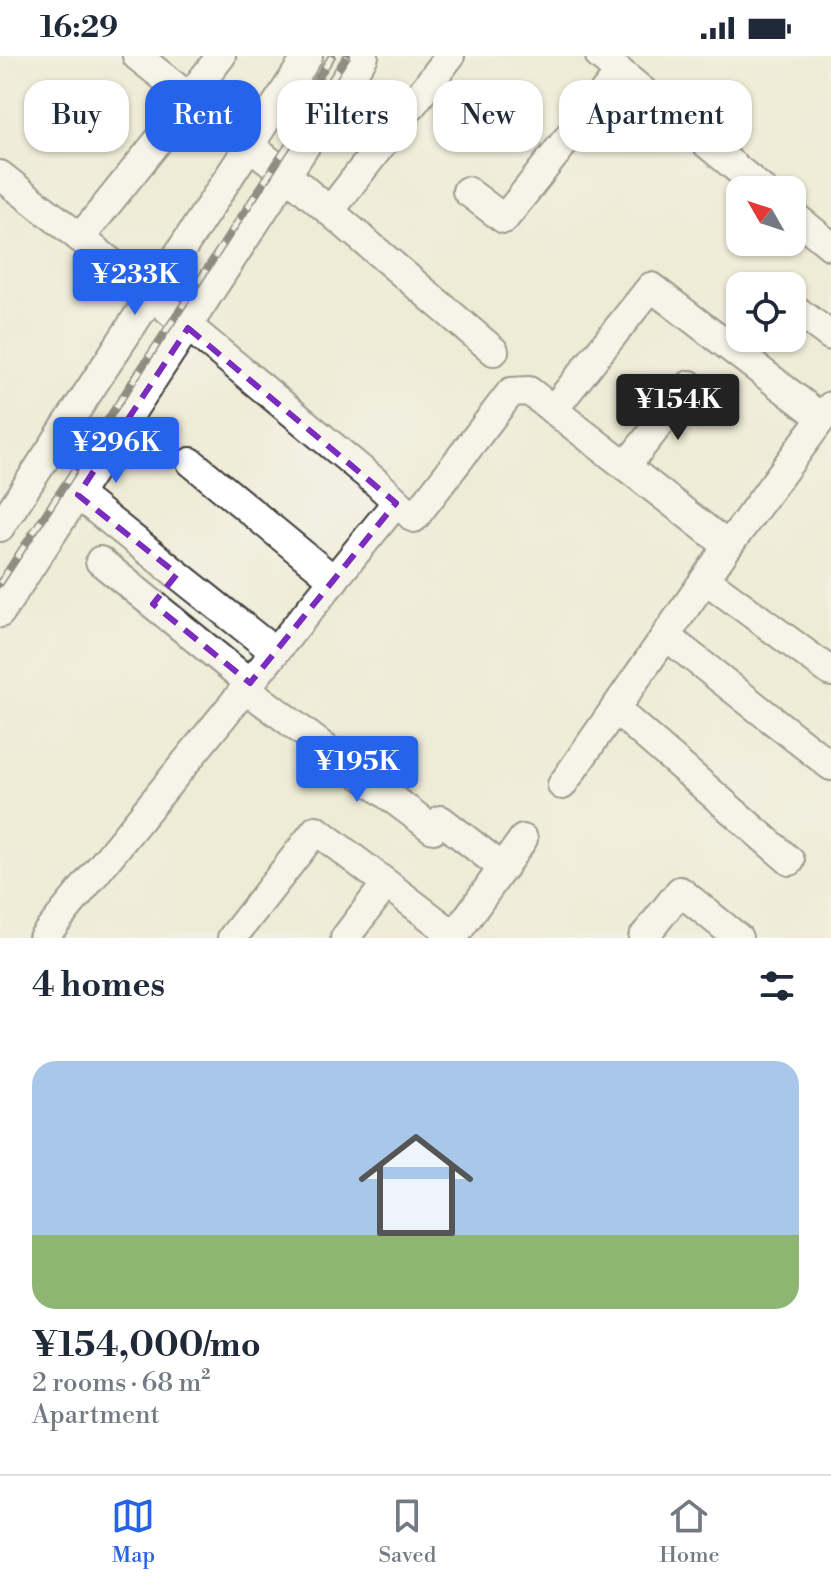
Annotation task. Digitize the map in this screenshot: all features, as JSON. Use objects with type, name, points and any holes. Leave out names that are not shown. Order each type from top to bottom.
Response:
[{"type":"street","points":[[137,56],[167,80]]},
{"type":"street","points":[[204,80],[221,56]]},
{"type":"street","points":[[261,130],[308,56]]},
{"type":"street","points":[[0,613],[9,580],[78,495],[364,56]]},
{"type":"street","points":[[330,211],[450,56]]},
{"type":"street","points":[[467,191],[504,219],[610,64],[746,176]]},
{"type":"street","points":[[80,238],[148,152]]},
{"type":"street","points":[[0,527],[247,152]]},
{"type":"street","points":[[257,152],[494,351]]},
{"type":"street","points":[[0,175],[377,483],[414,518],[511,392],[529,391],[728,546]]},
{"type":"street","points":[[806,225],[831,246]]},
{"type":"street","points":[[553,410],[651,287],[826,412],[728,546],[562,785]]},
{"type":"street","points":[[806,317],[831,336]]},
{"type":"street","points":[[626,466],[690,385]]},
{"type":"street","points":[[191,462],[334,580]]},
{"type":"street","points":[[78,495],[275,652]]},
{"type":"street","points":[[43,938],[396,503]]},
{"type":"street","points":[[100,561],[247,686],[433,829],[441,820],[503,868]]},
{"type":"street","points":[[153,604],[177,574]]},
{"type":"street","points":[[705,579],[831,672]]},
{"type":"street","points":[[666,636],[831,766]]},
{"type":"street","points":[[615,709],[790,861]]},
{"type":"street","points":[[232,938],[316,830],[454,937],[523,839]]},
{"type":"street","points":[[345,938],[386,884]]},
{"type":"street","points":[[643,938],[680,891],[738,938]]},
{"type":"highlighted area","points":[[188,328],[396,503],[250,683],[153,604],[177,574],[78,495]]},
{"type":"railway","points":[[317,80],[332,56]]},
{"type":"railway","points":[[0,583],[347,56]]}]
